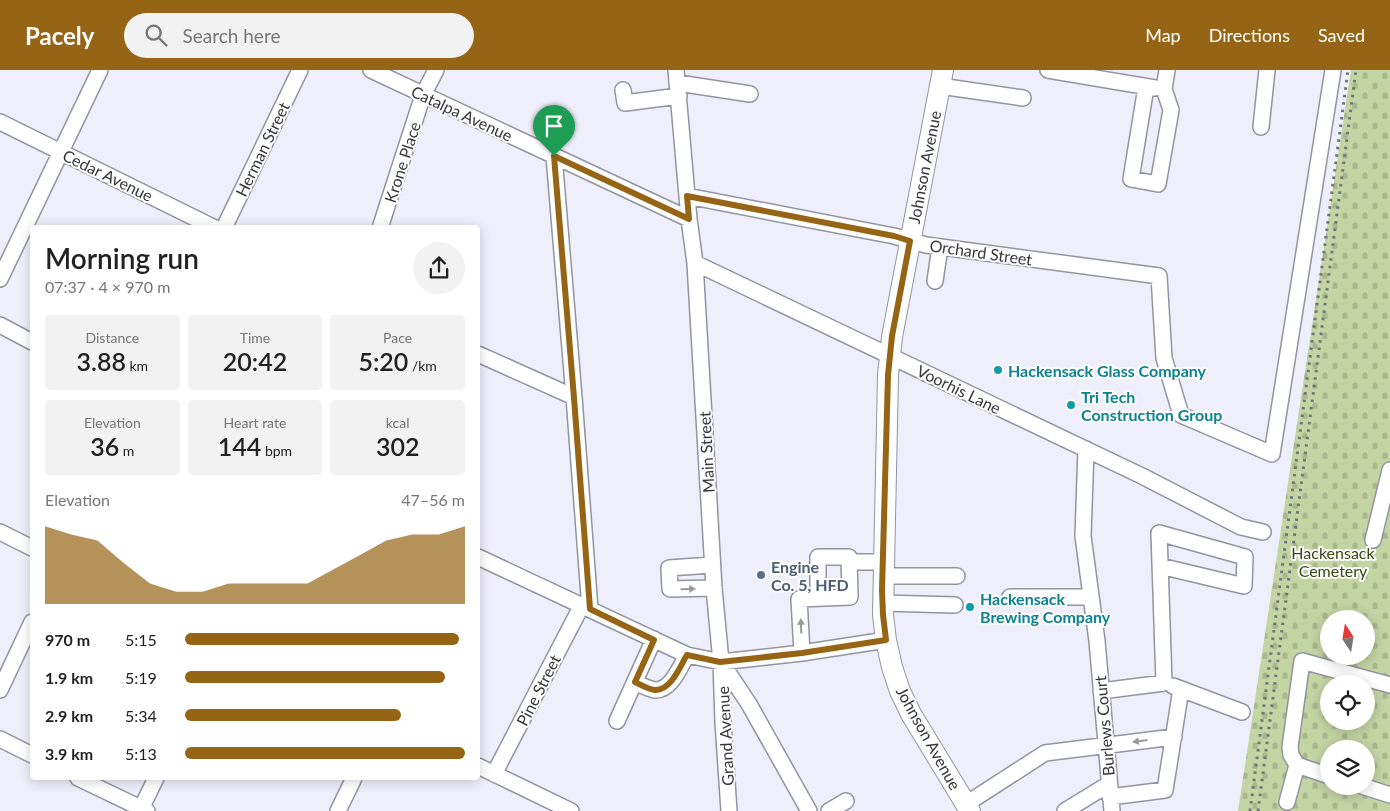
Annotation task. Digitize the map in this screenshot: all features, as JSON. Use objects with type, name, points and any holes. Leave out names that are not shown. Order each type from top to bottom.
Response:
[{"type":"main road","name":"Johnson Avenue","points":[[942,78],[892,336],[888,375],[883,603],[886,640],[900,691],[911,714],[968,808]]},
{"type":"street","points":[[0,279],[100,70]]},
{"type":"street","name":"Herman Street","points":[[225,225],[300,70]]},
{"type":"street","name":"Catalpa Avenue","points":[[371,70],[689,219]]},
{"type":"street","name":"Krone Place","points":[[381,225],[424,95],[436,70]]},
{"type":"street","points":[[1048,70],[1164,89]]},
{"type":"street","points":[[1146,87],[1131,179],[1158,184],[1171,110],[1164,89],[1167,70]]},
{"type":"street","points":[[1261,127],[1267,70]]},
{"type":"street","name":"Orchard Street","points":[[687,196],[894,236],[926,245],[1159,276],[1164,358],[1181,415],[1272,454],[1333,70]]},
{"type":"street","points":[[942,78],[1023,98]]},
{"type":"street","points":[[623,90],[625,103],[678,83],[750,94]]},
{"type":"street","name":"Main Street","points":[[678,83],[689,219],[695,263],[712,565],[720,662]]},
{"type":"street","name":"Cedar Avenue","points":[[0,122],[209,225]]},
{"type":"street","points":[[554,156],[574,398],[586,607]]},
{"type":"street","points":[[935,281],[940,247]]},
{"type":"street","name":"Voorhis Lane","points":[[695,263],[1142,476],[1241,527],[1263,532]]},
{"type":"street","points":[[0,326],[30,341]]},
{"type":"street","points":[[480,355],[574,398]]},
{"type":"street","name":"Burlews Court","points":[[1086,449],[1083,536],[1097,641],[1110,797]]},
{"type":"street","points":[[1373,540],[1390,470]]},
{"type":"street","points":[[0,532],[30,547]]},
{"type":"street","points":[[1160,566],[1244,586],[1245,557],[1159,533],[1160,566],[1164,683]]},
{"type":"street","points":[[802,653],[800,599],[850,597],[849,558],[818,557],[818,598]]},
{"type":"street","points":[[480,558],[687,655],[720,662],[802,653],[886,640]]},
{"type":"street","points":[[849,562],[884,569],[957,576]]},
{"type":"street","points":[[712,565],[669,568],[670,589],[714,588]]},
{"type":"street","points":[[1010,597],[1091,597]]},
{"type":"street","points":[[883,603],[955,605]]},
{"type":"street","name":"Pine Street","points":[[494,774],[586,607]]},
{"type":"street","points":[[0,690],[30,626]]},
{"type":"street","points":[[618,721],[654,640]]},
{"type":"street","points":[[635,682],[652,689],[662,689],[673,679],[687,655]]},
{"type":"street","points":[[1320,773],[1297,765],[1291,755],[1290,747],[1302,661],[1390,685]]},
{"type":"street","points":[[720,662],[750,704],[809,811]]},
{"type":"street","name":"Grand Avenue","points":[[720,662],[729,811]]},
{"type":"street","points":[[1101,691],[1164,683],[1242,712]]},
{"type":"street","points":[[1065,811],[1110,797],[1166,790],[1181,689]]},
{"type":"street","points":[[968,808],[1045,753],[1174,736]]},
{"type":"street","points":[[0,739],[30,754]]},
{"type":"street","points":[[1287,802],[1297,765]]},
{"type":"street","points":[[480,767],[543,805],[571,811]]},
{"type":"street","points":[[82,780],[143,810],[155,780]]},
{"type":"street","points":[[338,811],[353,780]]},
{"type":"street","points":[[1375,790],[1390,795]]},
{"type":"street","points":[[829,811],[846,801]]},
{"type":"green space","name":"Hackensack Cemetery","points":[[1351,70],[1390,70],[1390,811],[1238,811]]},
{"type":"railway","points":[[1250,811],[1348,70]]},
{"type":"railway","points":[[1258,811],[1356,70]]},
{"type":"place","name":"Hackensack Glass Company","points":[[998,370]]},
{"type":"place","name":"Tri Tech Construction Group","points":[[1071,405]]},
{"type":"place","name":"Engine Co. 5, HFD","points":[[761,575]]},
{"type":"place","name":"Hackensack Brewing Company","points":[[970,607]]},
{"type":"route","points":[[554,156],[689,219],[687,196],[894,236],[910,241],[892,336],[888,375],[884,573],[882,590],[886,640],[802,653],[720,662],[687,655],[673,679],[662,689],[652,689],[635,682],[654,640],[590,609],[554,156]]}]
